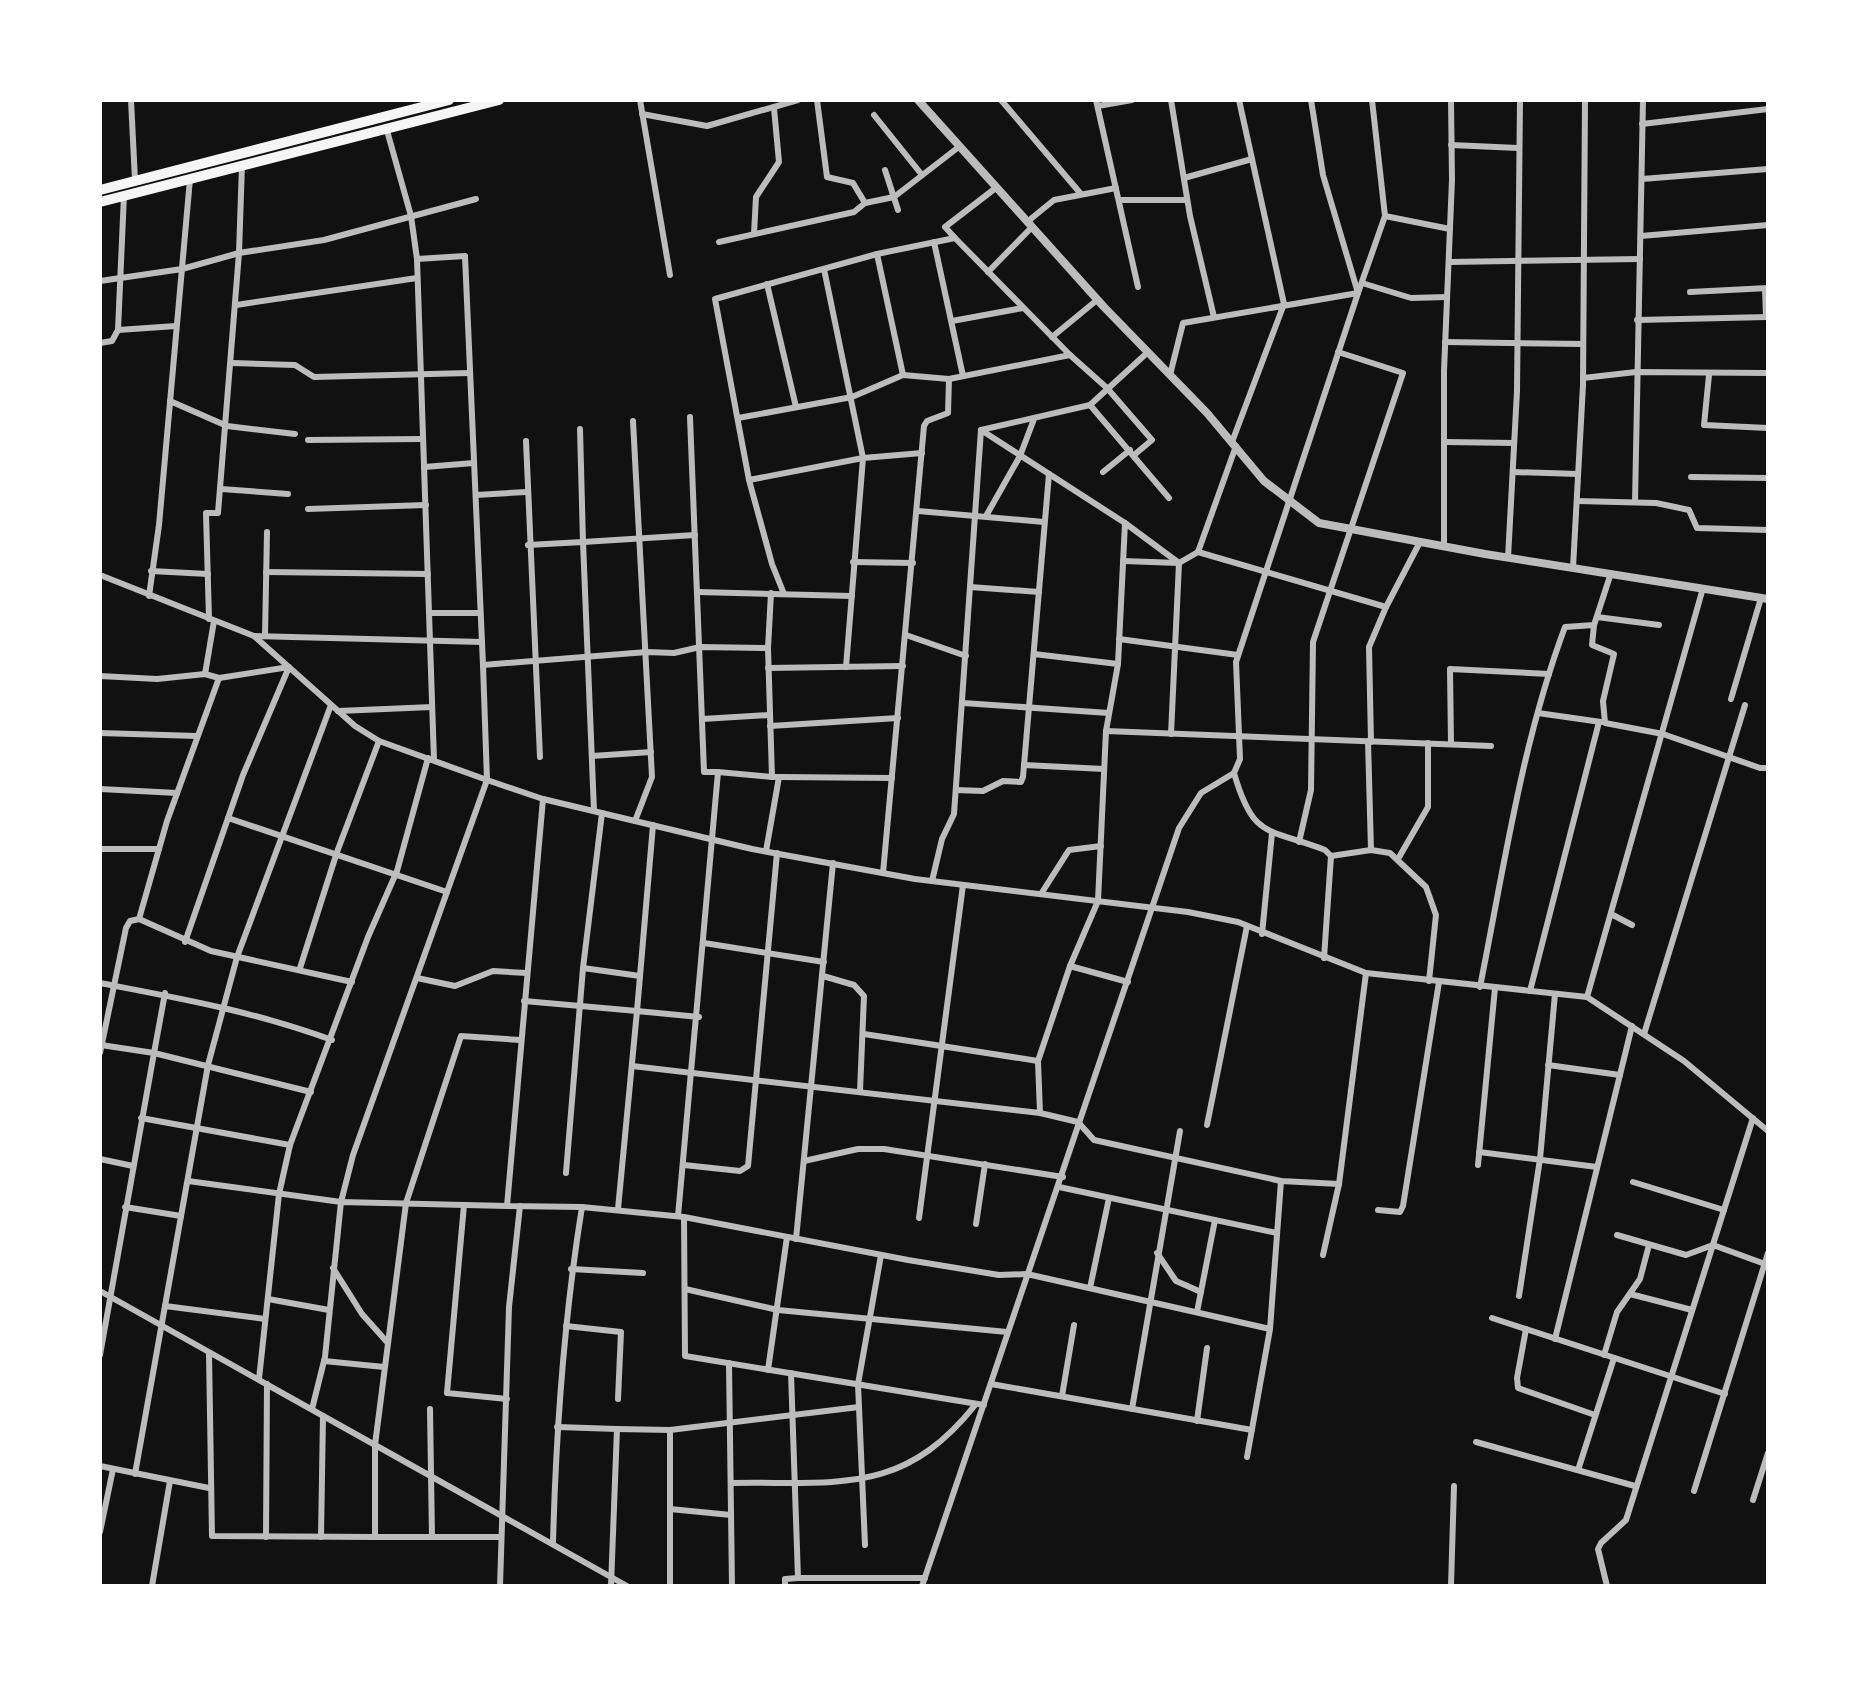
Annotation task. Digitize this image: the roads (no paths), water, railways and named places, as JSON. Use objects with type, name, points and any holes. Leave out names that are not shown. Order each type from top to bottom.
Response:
[{"type":"main road","points":[[100,190],[449,100]]},
{"type":"main road","points":[[100,202],[499,100]]},
{"type":"street","points":[[131,100],[135,181]]},
{"type":"street","points":[[640,100],[670,275]]},
{"type":"street","points":[[642,114],[707,126],[798,100]]},
{"type":"street","points":[[817,100],[827,177],[853,183],[865,203]]},
{"type":"street","points":[[918,100],[1097,300],[1234,444],[1264,481],[1319,523],[1508,558],[1765,599],[1731,699]]},
{"type":"street","points":[[1001,100],[1081,194]]},
{"type":"street","points":[[1132,100],[1097,103],[1138,287]]},
{"type":"street","points":[[1171,100],[1187,200],[1214,317]]},
{"type":"street","points":[[1123,561],[1179,563],[1198,552],[1284,304],[1239,100]]},
{"type":"street","points":[[1311,100],[1323,175],[1358,293]]},
{"type":"street","points":[[922,1586],[980,1404],[991,1384],[1063,1177],[1078,1122],[1189,809],[1212,784],[1234,773],[1240,759],[1238,655],[1385,216],[1372,100]]},
{"type":"street","points":[[1444,547],[1451,100]]},
{"type":"street","points":[[1508,558],[1518,343],[1520,100]]},
{"type":"street","points":[[1573,568],[1583,378],[1585,100]]},
{"type":"street","points":[[1635,502],[1643,100]]},
{"type":"street","points":[[754,234],[756,197],[779,162],[774,108]]},
{"type":"street","points":[[1642,124],[1768,109]]},
{"type":"street","points":[[874,115],[922,175]]},
{"type":"street","points":[[259,1379],[279,1194],[290,1145],[395,874],[431,759],[430,613],[417,259],[411,216],[386,127]]},
{"type":"street","points":[[1451,145],[1518,148]]},
{"type":"street","points":[[719,242],[854,212],[865,203],[894,197],[960,146]]},
{"type":"street","points":[[1184,178],[1252,159]]},
{"type":"street","points":[[205,674],[211,620],[206,513],[218,513],[221,489],[236,305],[242,165]]},
{"type":"street","points":[[1642,179],[1768,169]]},
{"type":"street","points":[[885,170],[898,210]]},
{"type":"street","points":[[149,596],[190,179]]},
{"type":"street","points":[[997,187],[945,227],[1070,355],[1107,388],[1152,440],[1103,472]]},
{"type":"street","points":[[988,272],[1054,200],[1116,188]]},
{"type":"street","points":[[100,343],[112,341],[118,330],[124,195]]},
{"type":"street","points":[[100,281],[182,269],[239,253],[324,240],[476,199]]},
{"type":"street","points":[[1119,200],[1187,200]]},
{"type":"street","points":[[1385,216],[1450,229]]},
{"type":"street","points":[[1641,236],[1768,225]]},
{"type":"street","points":[[784,594],[772,564],[749,480],[715,302],[720,296],[877,254],[955,238]]},
{"type":"street","points":[[934,242],[963,376]]},
{"type":"street","points":[[877,254],[903,375]]},
{"type":"street","points":[[312,1409],[324,1361],[341,1202],[353,1155],[487,780],[465,256],[417,259]]},
{"type":"street","points":[[1449,262],[1640,259]]},
{"type":"street","points":[[824,269],[863,458],[846,667]]},
{"type":"street","points":[[236,305],[417,278]]},
{"type":"street","points":[[1362,283],[1411,298],[1447,297]]},
{"type":"street","points":[[767,284],[796,407]]},
{"type":"street","points":[[1637,320],[1767,317],[1766,288],[1690,292]]},
{"type":"street","points":[[1170,375],[1183,323],[1358,293]]},
{"type":"street","points":[[1052,337],[1097,300]]},
{"type":"street","points":[[952,321],[1023,308]]},
{"type":"street","points":[[118,330],[176,326]]},
{"type":"street","points":[[1445,342],[1583,344]]},
{"type":"street","points":[[981,430],[1090,405],[1148,352]]},
{"type":"street","points":[[1299,842],[1310,801],[1314,710],[1311,657],[1403,373],[1338,352]]},
{"type":"street","points":[[738,418],[852,397],[903,375],[949,379],[1070,355]]},
{"type":"street","points":[[232,363],[295,365],[314,377],[469,373]]},
{"type":"street","points":[[1583,378],[1636,372],[1709,375],[1768,373]]},
{"type":"street","points":[[1709,375],[1704,425],[1768,428]]},
{"type":"street","points":[[883,873],[926,422],[948,413],[949,379]]},
{"type":"street","points":[[170,401],[227,426],[295,434]]},
{"type":"street","points":[[1090,405],[1169,498]]},
{"type":"street","points":[[690,417],[704,772],[776,777],[892,778]]},
{"type":"street","points":[[986,516],[1020,456],[1034,419]]},
{"type":"street","points":[[633,421],[652,777],[635,821]]},
{"type":"street","points":[[580,429],[594,811]]},
{"type":"street","points":[[981,430],[1125,523],[1179,563]]},
{"type":"street","points":[[932,881],[942,839],[953,819],[981,430]]},
{"type":"street","points":[[308,440],[422,439]]},
{"type":"street","points":[[526,441],[528,545],[540,757]]},
{"type":"street","points":[[1446,442],[1514,443]]},
{"type":"street","points":[[749,480],[863,458],[922,453]]},
{"type":"street","points":[[424,467],[474,463]]},
{"type":"street","points":[[1513,472],[1578,474]]},
{"type":"street","points":[[956,790],[983,791],[1003,781],[1021,782],[1049,474]]},
{"type":"street","points":[[1691,477],[1768,478]]},
{"type":"street","points":[[221,489],[288,494]]},
{"type":"street","points":[[476,495],[526,492]]},
{"type":"street","points":[[1577,501],[1635,502],[1689,510],[1697,528],[1768,530]]},
{"type":"street","points":[[308,509],[426,505]]},
{"type":"street","points":[[918,511],[1044,522]]},
{"type":"street","points":[[1040,1113],[1038,1061],[1070,966],[1098,901],[1106,731],[1118,664],[1125,523]]},
{"type":"street","points":[[265,636],[267,532]]},
{"type":"street","points":[[528,545],[695,535]]},
{"type":"street","points":[[1371,850],[1369,647],[1420,542]]},
{"type":"street","points":[[1198,552],[1386,607]]},
{"type":"street","points":[[853,562],[913,563]]},
{"type":"street","points":[[1171,734],[1179,563]]},
{"type":"street","points":[[151,571],[208,574]]},
{"type":"street","points":[[266,572],[428,574]]},
{"type":"street","points":[[1530,991],[1602,723],[1603,701],[1614,654],[1592,645],[1594,625],[1611,573]]},
{"type":"street","points":[[100,575],[254,636],[482,642]]},
{"type":"street","points":[[970,587],[1039,592]]},
{"type":"street","points":[[1587,997],[1703,588]]},
{"type":"street","points":[[698,592],[852,596]]},
{"type":"street","points":[[766,851],[776,777],[768,668],[771,593]]},
{"type":"street","points":[[430,613],[480,613]]},
{"type":"street","points":[[1597,617],[1659,625]]},
{"type":"street","points":[[1480,987],[1549,674],[1565,627],[1594,625]]},
{"type":"street","points":[[906,635],[966,656]]},
{"type":"street","points":[[254,636],[338,711],[379,741],[543,799],[766,851],[883,873],[1188,912],[1247,926],[1366,973],[1587,997],[1684,1061],[1768,1131]]},
{"type":"street","points":[[1119,639],[1238,655]]},
{"type":"street","points":[[483,665],[647,652],[674,653],[700,647],[768,648]]},
{"type":"street","points":[[1034,654],[1118,664]]},
{"type":"street","points":[[768,668],[903,666]]},
{"type":"street","points":[[100,676],[157,679],[205,674],[219,678],[289,667]]},
{"type":"street","points":[[185,942],[228,818],[289,667]]},
{"type":"street","points":[[1451,743],[1450,669],[1549,674]]},
{"type":"street","points":[[219,678],[177,793],[139,919],[126,928],[101,1049],[154,1053],[311,1092]]},
{"type":"street","points":[[963,703],[1029,710],[1109,713]]},
{"type":"street","points":[[135,1474],[208,1065],[237,957],[331,705]]},
{"type":"street","points":[[1644,1034],[1745,705]]},
{"type":"street","points":[[338,711],[432,707]]},
{"type":"street","points":[[1538,713],[1663,734],[1729,758],[1768,768]]},
{"type":"street","points":[[702,719],[770,715]]},
{"type":"street","points":[[770,726],[898,718]]},
{"type":"street","points":[[1106,731],[1241,737],[1311,736],[1491,746]]},
{"type":"street","points":[[100,733],[197,736]]},
{"type":"street","points":[[300,968],[337,852],[379,741]]},
{"type":"street","points":[[1398,859],[1428,807],[1428,743]]},
{"type":"street","points":[[592,756],[651,752]]},
{"type":"street","points":[[1024,765],[1104,769]]},
{"type":"street","points":[[718,772],[681,1216],[685,1356],[980,1404]]},
{"type":"street","points":[[1234,773],[1248,814],[1272,833],[1325,850],[1331,856],[1324,958]]},
{"type":"street","points":[[100,789],[177,793]]},
{"type":"street","points":[[507,1206],[543,799]]},
{"type":"street","points":[[566,1173],[579,1006],[602,813]]},
{"type":"street","points":[[228,818],[337,852],[447,892]]},
{"type":"street","points":[[618,1209],[653,825]]},
{"type":"street","points":[[1262,934],[1272,833]]},
{"type":"street","points":[[1041,894],[1069,850],[1101,846]]},
{"type":"street","points":[[100,849],[159,849]]},
{"type":"street","points":[[1331,856],[1371,850],[1398,859],[1426,887],[1436,906],[1429,981]]},
{"type":"street","points":[[684,1165],[745,1171],[750,1156],[777,853]]},
{"type":"street","points":[[796,1239],[833,863]]},
{"type":"street","points":[[919,1218],[963,885]]},
{"type":"street","points":[[1611,914],[1632,925]]},
{"type":"street","points":[[139,919],[185,942],[237,957],[300,968],[352,982]]},
{"type":"street","points":[[1207,1125],[1247,926]]},
{"type":"street","points":[[704,943],[824,962]]},
{"type":"street","points":[[1070,966],[1128,982]]},
{"type":"street","points":[[583,968],[640,976]]},
{"type":"street","points":[[417,978],[455,986],[493,971],[527,973]]},
{"type":"street","points":[[1323,1255],[1339,1184],[1366,973]]},
{"type":"street","points":[[823,976],[854,985],[862,992],[864,1034],[860,1091]]},
{"type":"street","points":[[1378,1210],[1396,1212],[1403,1206],[1439,982]]},
{"type":"street","points":[[100,983],[165,993],[268,1016],[332,1040]]},
{"type":"street","points":[[1478,1165],[1495,988]]},
{"type":"street","points":[[100,1355],[165,993]]},
{"type":"street","points":[[1519,1296],[1540,1159],[1555,994]]},
{"type":"street","points":[[524,1001],[699,1017]]},
{"type":"street","points":[[1555,1339],[1632,1026]]},
{"type":"street","points":[[864,1034],[1038,1061]]},
{"type":"street","points":[[375,1537],[375,1445],[406,1203],[461,1036],[520,1040]]},
{"type":"street","points":[[1548,1065],[1620,1075]]},
{"type":"street","points":[[632,1066],[1040,1113],[1078,1122],[1094,1140],[1281,1181],[1339,1184]]},
{"type":"street","points":[[141,1118],[290,1145]]},
{"type":"street","points":[[1607,1586],[1598,1549],[1626,1520],[1753,1118]]},
{"type":"street","points":[[1132,1409],[1180,1131]]},
{"type":"street","points":[[804,1161],[871,1148],[1063,1177]]},
{"type":"street","points":[[1479,1152],[1597,1167]]},
{"type":"street","points":[[100,1159],[133,1166]]},
{"type":"street","points":[[976,1224],[985,1164]]},
{"type":"street","points":[[188,1181],[341,1202],[582,1207],[681,1216],[999,1275],[1027,1274],[1270,1329]]},
{"type":"street","points":[[1247,1457],[1270,1329],[1281,1181]]},
{"type":"street","points":[[1633,1182],[1724,1210]]},
{"type":"street","points":[[1059,1187],[1277,1233]]},
{"type":"street","points":[[1090,1288],[1109,1198]]},
{"type":"street","points":[[464,1205],[447,1393],[507,1399]]},
{"type":"street","points":[[500,1586],[509,1307],[520,1206]]},
{"type":"street","points":[[125,1207],[181,1216]]},
{"type":"street","points":[[553,1543],[557,1427],[571,1269],[582,1207]]},
{"type":"street","points":[[1197,1312],[1215,1220]]},
{"type":"street","points":[[1617,1235],[1686,1255],[1713,1245],[1766,1264]]},
{"type":"street","points":[[768,1370],[787,1237]]},
{"type":"street","points":[[1604,1355],[1617,1312],[1640,1279],[1649,1245]]},
{"type":"street","points":[[1157,1253],[1176,1281],[1201,1292]]},
{"type":"street","points":[[1694,1491],[1768,1253]]},
{"type":"street","points":[[865,1545],[858,1384],[881,1255]]},
{"type":"street","points":[[333,1268],[362,1314],[388,1343]]},
{"type":"street","points":[[571,1269],[643,1273]]},
{"type":"street","points":[[685,1289],[778,1310],[1007,1332]]},
{"type":"street","points":[[100,1291],[627,1586]]},
{"type":"street","points":[[1630,1294],[1692,1310]]},
{"type":"street","points":[[268,1299],[329,1310]]},
{"type":"street","points":[[165,1306],[265,1319]]},
{"type":"street","points":[[1492,1318],[1725,1394]]},
{"type":"street","points":[[1062,1396],[1074,1325]]},
{"type":"street","points":[[566,1326],[621,1332],[618,1399]]},
{"type":"street","points":[[1526,1329],[1518,1388],[1595,1415]]},
{"type":"street","points":[[1197,1421],[1207,1348]]},
{"type":"street","points":[[209,1353],[212,1536],[501,1537]]},
{"type":"street","points":[[1579,1467],[1614,1358]]},
{"type":"street","points":[[324,1361],[384,1367]]},
{"type":"street","points":[[729,1363],[732,1586]]},
{"type":"street","points":[[791,1373],[798,1578]]},
{"type":"street","points":[[266,1537],[267,1384]]},
{"type":"street","points":[[991,1384],[1252,1430]]},
{"type":"street","points":[[731,1483],[863,1480],[885,1474],[950,1437],[980,1404]]},
{"type":"street","points":[[557,1427],[670,1430],[859,1407]]},
{"type":"street","points":[[430,1409],[432,1537]]},
{"type":"street","points":[[321,1537],[323,1416]]},
{"type":"street","points":[[611,1586],[617,1429]]},
{"type":"street","points":[[670,1430],[670,1586]]},
{"type":"street","points":[[1476,1442],[1579,1467],[1635,1486]]},
{"type":"street","points":[[1753,1500],[1768,1456]]},
{"type":"street","points":[[100,1466],[209,1488]]},
{"type":"street","points":[[100,1532],[113,1469]]},
{"type":"street","points":[[152,1586],[170,1481]]},
{"type":"street","points":[[1451,1586],[1454,1486]]},
{"type":"street","points":[[670,1509],[731,1515]]},
{"type":"street","points":[[785,1586],[785,1579],[798,1578],[836,1582],[925,1578]]}]
